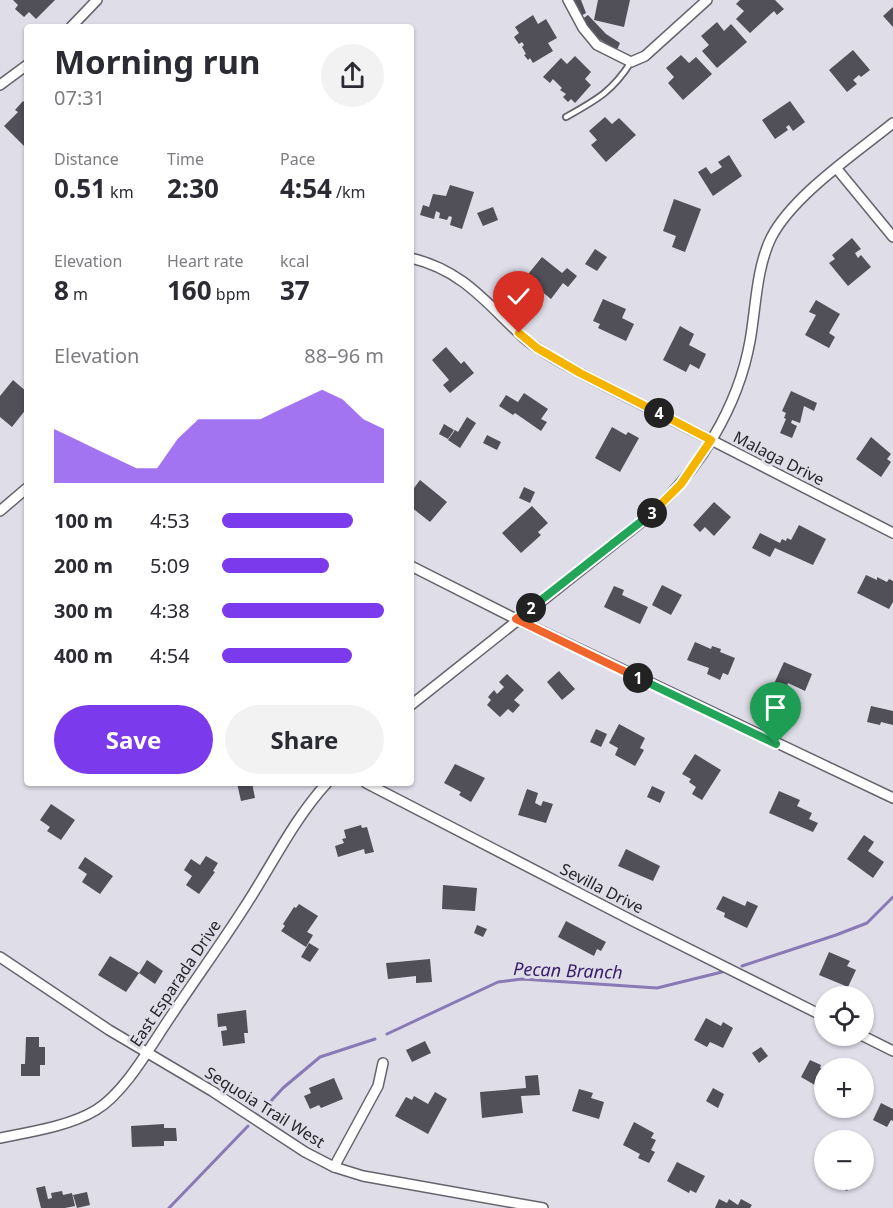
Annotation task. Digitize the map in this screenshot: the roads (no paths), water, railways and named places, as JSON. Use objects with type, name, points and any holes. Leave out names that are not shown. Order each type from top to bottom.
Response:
[{"type":"street","points":[[74,24],[97,0]]},
{"type":"street","points":[[568,0],[583,28],[597,45],[632,62],[645,56],[706,0]]},
{"type":"street","points":[[0,85],[24,67]]},
{"type":"street","points":[[414,703],[660,505],[681,484],[711,440],[729,408],[742,374],[751,338],[763,264],[770,240],[788,213],[893,123]]},
{"type":"street","points":[[837,169],[893,237]]},
{"type":"street","name":"Malaga Drive","points":[[414,259],[450,272],[475,291],[537,348],[612,390],[893,533]]},
{"type":"street","points":[[0,511],[24,491]]},
{"type":"street","points":[[414,568],[516,619],[893,798]]},
{"type":"street","name":"East Esparada Drive","points":[[0,1138],[70,1121],[97,1110],[116,1093],[148,1053],[295,826],[324,786]]},
{"type":"street","name":"Sevilla Drive","points":[[372,786],[814,1012]]},
{"type":"street","name":"Sequoia Trail West","points":[[0,957],[109,1030],[305,1152],[334,1167],[363,1176],[543,1208]]},
{"type":"street","points":[[874,1042],[893,1051]]},
{"type":"street","points":[[334,1167],[378,1086],[383,1063]]},
{"type":"lane","points":[[566,117],[600,98],[620,80],[632,62]]},
{"type":"waterway","name":"Pecan Branch","points":[[742,966],[867,923],[893,897]]},
{"type":"waterway","name":"Pecan Branch","points":[[387,1034],[498,982],[522,979],[657,988],[722,972]]},
{"type":"waterway","name":"Pecan Branch","points":[[260,1113],[283,1088],[320,1057],[375,1039]]},
{"type":"waterway","name":"Pecan Branch","points":[[169,1208],[248,1126]]}]
